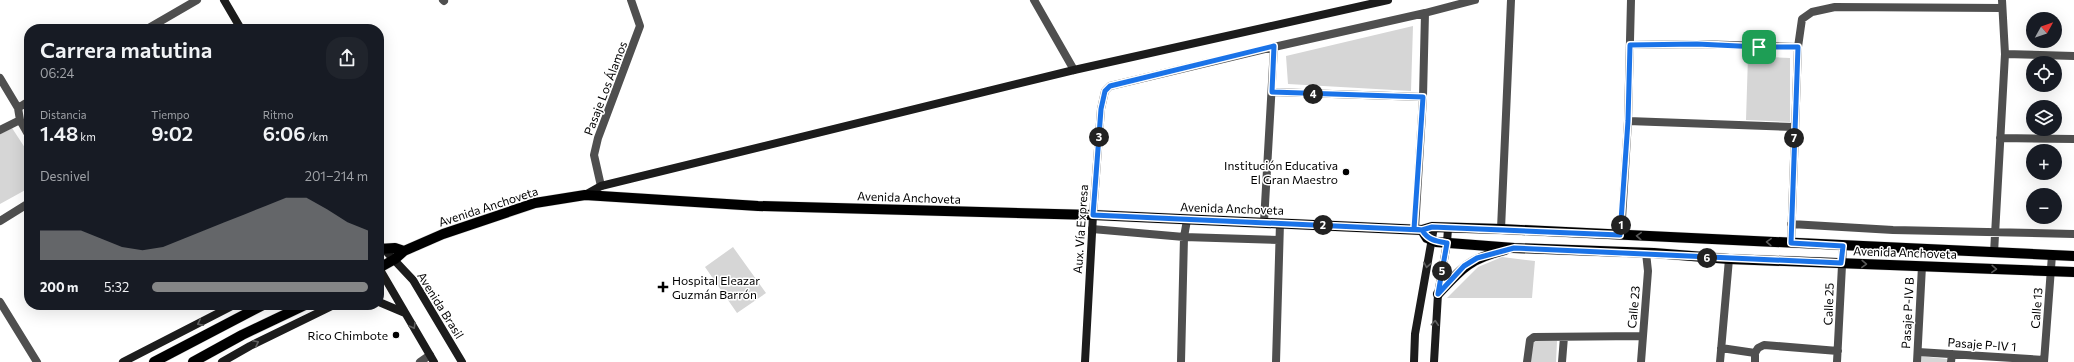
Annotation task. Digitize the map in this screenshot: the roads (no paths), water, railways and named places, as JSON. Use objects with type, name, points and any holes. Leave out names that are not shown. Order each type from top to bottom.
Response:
[{"type":"main road","points":[[224,0],[238,24]]},
{"type":"main road","points":[[585,195],[601,186],[1074,70],[1388,0]]},
{"type":"main road","name":"Avenida Anchoveta","points":[[384,265],[395,259],[404,250],[443,234],[535,203],[585,195],[758,206],[1093,215],[1418,230],[1434,227],[1501,229],[2074,256]]},
{"type":"main road","name":"Aux. Vía Expresa","points":[[1084,362],[1093,215]]},
{"type":"main road","points":[[1414,362],[1415,334],[1434,227]]},
{"type":"main road","points":[[1434,362],[1438,294],[1447,243],[1448,228]]},
{"type":"main road","points":[[1418,230],[1431,240]]},
{"type":"main road","name":"Avenida Anchoveta","points":[[1431,240],[1447,243],[1514,248],[1646,253],[1729,259],[2074,272]]},
{"type":"main road","points":[[384,247],[400,248],[404,250]]},
{"type":"main road","points":[[1438,294],[1464,266],[1477,258],[1514,248]]},
{"type":"main road","name":"Avenida Brasil","points":[[384,250],[395,259],[422,293],[462,362]]},
{"type":"main road","points":[[384,277],[432,359]]},
{"type":"main road","points":[[384,304],[405,313]]},
{"type":"main road","points":[[123,362],[224,310]]},
{"type":"main road","points":[[154,362],[253,310]]},
{"type":"main road","points":[[194,362],[242,335],[294,310]]},
{"type":"main road","points":[[222,362],[250,346],[324,310]]},
{"type":"street","points":[[156,24],[197,0]]},
{"type":"street","name":"Pasaje Los Álamos","points":[[601,186],[594,155],[598,138],[640,26],[631,0]]},
{"type":"street","points":[[1034,0],[1074,70]]},
{"type":"street","points":[[1264,222],[1274,46],[1425,13],[1475,0]]},
{"type":"street","points":[[1501,229],[1511,0]]},
{"type":"street","points":[[1620,235],[1628,121],[1631,0]]},
{"type":"street","points":[[1791,243],[1794,127],[1798,47],[1802,19],[1812,12],[1835,3],[2002,4],[2005,54],[1994,253]]},
{"type":"street","points":[[1418,230],[1425,13]]},
{"type":"street","points":[[1630,45],[1697,44],[1798,47]]},
{"type":"street","name":"Aux. Vía Expresa","points":[[1093,215],[1102,99],[1105,91],[1110,86],[1274,46]]},
{"type":"street","points":[[2005,54],[2074,56]]},
{"type":"street","points":[[0,78],[18,108],[20,120],[24,127]]},
{"type":"street","points":[[1272,92],[1423,97]]},
{"type":"street","points":[[18,108],[24,104]]},
{"type":"street","points":[[0,130],[20,120]]},
{"type":"street","points":[[1628,121],[1794,127]]},
{"type":"street","points":[[2000,138],[2074,139]]},
{"type":"street","points":[[0,221],[24,206]]},
{"type":"street","points":[[1181,362],[1184,237],[1187,220]]},
{"type":"street","points":[[1276,362],[1280,223]]},
{"type":"street","points":[[1792,224],[1893,230],[2074,234]]},
{"type":"street","points":[[1092,230],[1184,237],[1279,240]]},
{"type":"street","name":"Calle 25","points":[[1837,362],[1843,246]]},
{"type":"street","name":"Calle 23","points":[[1641,362],[1648,271],[1646,253]]},
{"type":"street","name":"Calle 13","points":[[2044,361],[2052,255]]},
{"type":"street","points":[[1720,362],[1729,259]]},
{"type":"street","name":"Pasaje P-IV B","points":[[1917,362],[1922,266]]},
{"type":"street","points":[[0,302],[37,362]]},
{"type":"street","points":[[1527,362],[1530,340],[1539,336],[1643,336]]},
{"type":"street","points":[[1562,362],[1564,337]]},
{"type":"street","points":[[1755,362],[1755,352],[1758,348],[1764,345],[1838,350]]},
{"type":"street","points":[[1721,348],[1755,352]]},
{"type":"street","name":"Pasaje P-IV 1","points":[[1918,352],[1952,358],[2044,361]]},
{"type":"street","points":[[420,362],[432,359]]},
{"type":"place","name":"Institución Educativa El Gran Maestro","points":[[1346,172]]},
{"type":"place","name":"Hospital Eleazar Guzmán Barrón","points":[[663,287]]},
{"type":"place","name":"Rico Chimbote","points":[[396,335]]}]
